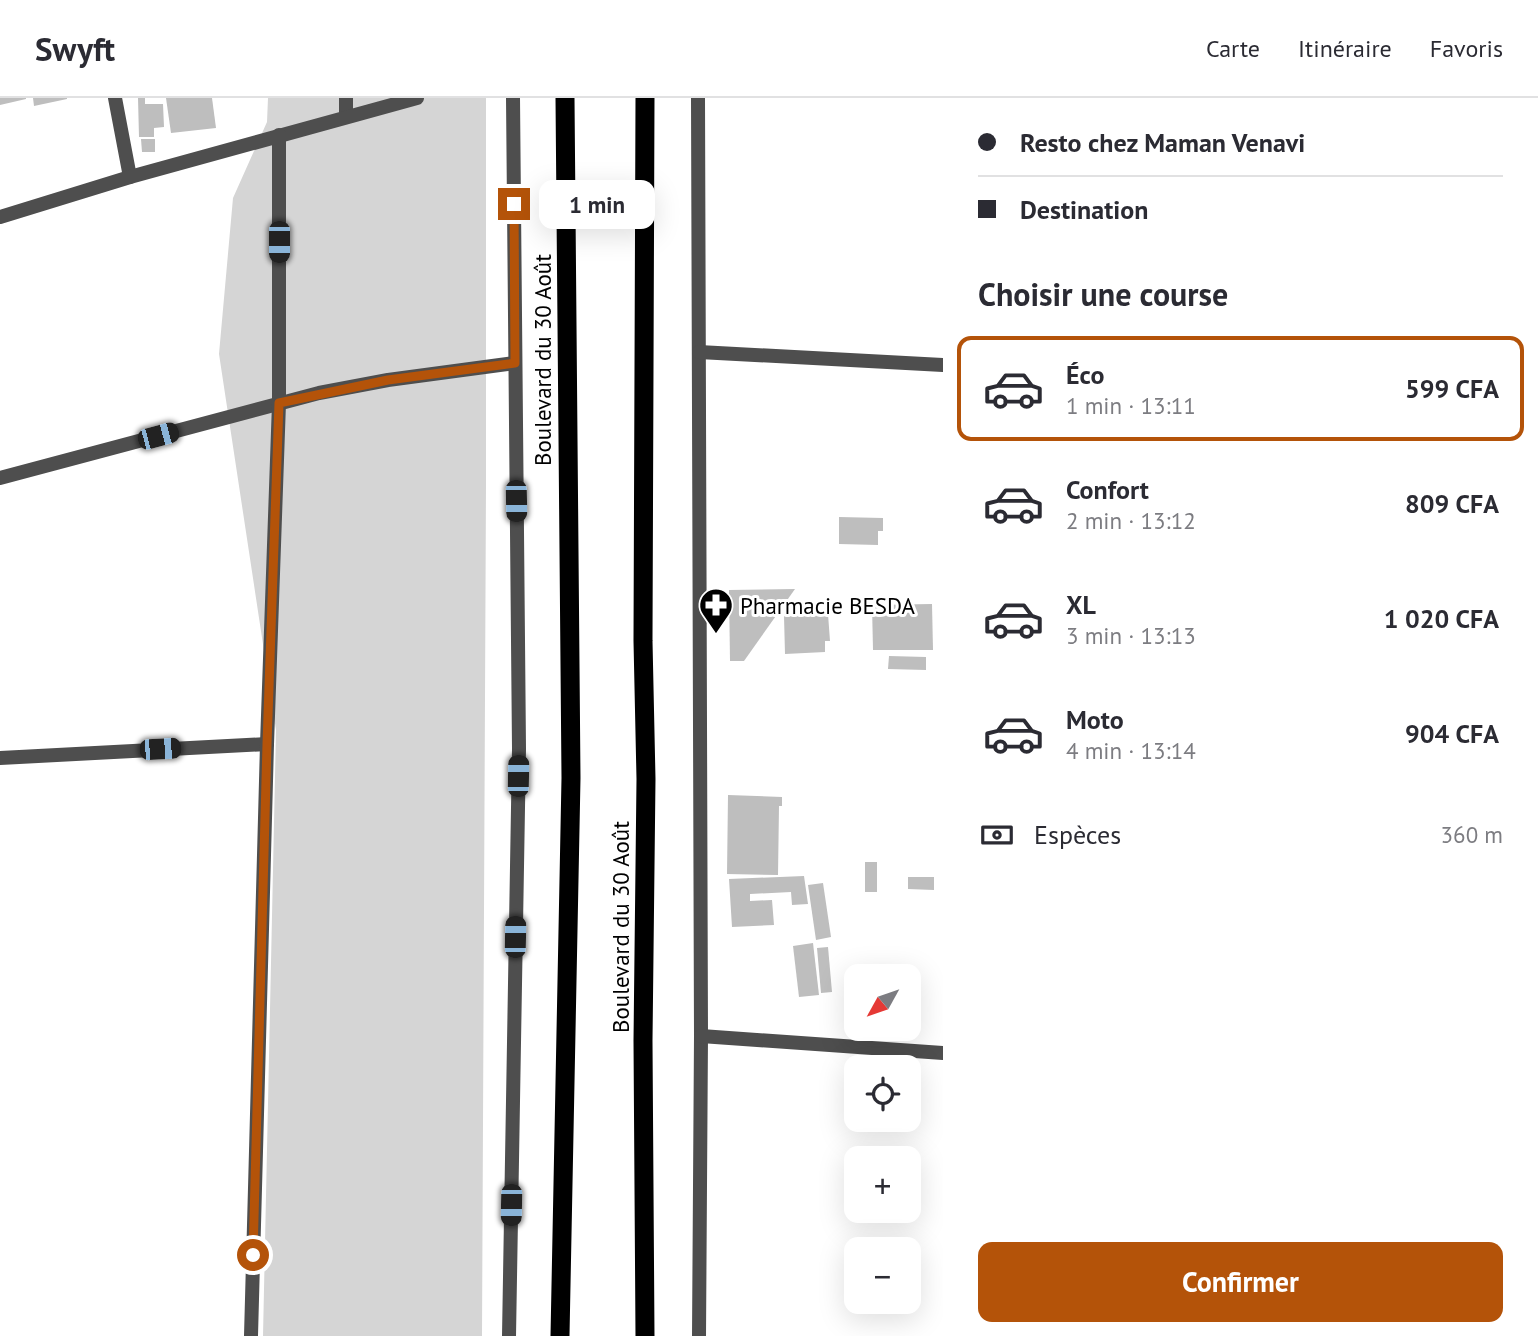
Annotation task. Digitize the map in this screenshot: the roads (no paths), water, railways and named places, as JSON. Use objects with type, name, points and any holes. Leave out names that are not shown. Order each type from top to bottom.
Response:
[{"type":"highway","name":"Boulevard du 30 Août","points":[[560,1336],[571,778],[565,98]]},
{"type":"highway","name":"Boulevard du 30 Août","points":[[645,98],[645,1336]]},
{"type":"street","points":[[115,98],[130,177]]},
{"type":"street","points":[[346,98],[346,116]]},
{"type":"street","points":[[0,217],[130,177],[417,98]]},
{"type":"street","points":[[509,1336],[519,750],[513,98]]},
{"type":"street","points":[[698,98],[701,1036],[699,1336]]},
{"type":"street","points":[[251,1336],[279,403],[279,135]]},
{"type":"street","points":[[699,352],[943,365]]},
{"type":"street","points":[[0,478],[279,403],[388,380],[515,363]]},
{"type":"street","points":[[0,758],[267,744]]},
{"type":"street","points":[[701,1036],[943,1053]]},
{"type":"place","name":"Pharmacie BESDA","points":[[716,635]]}]
